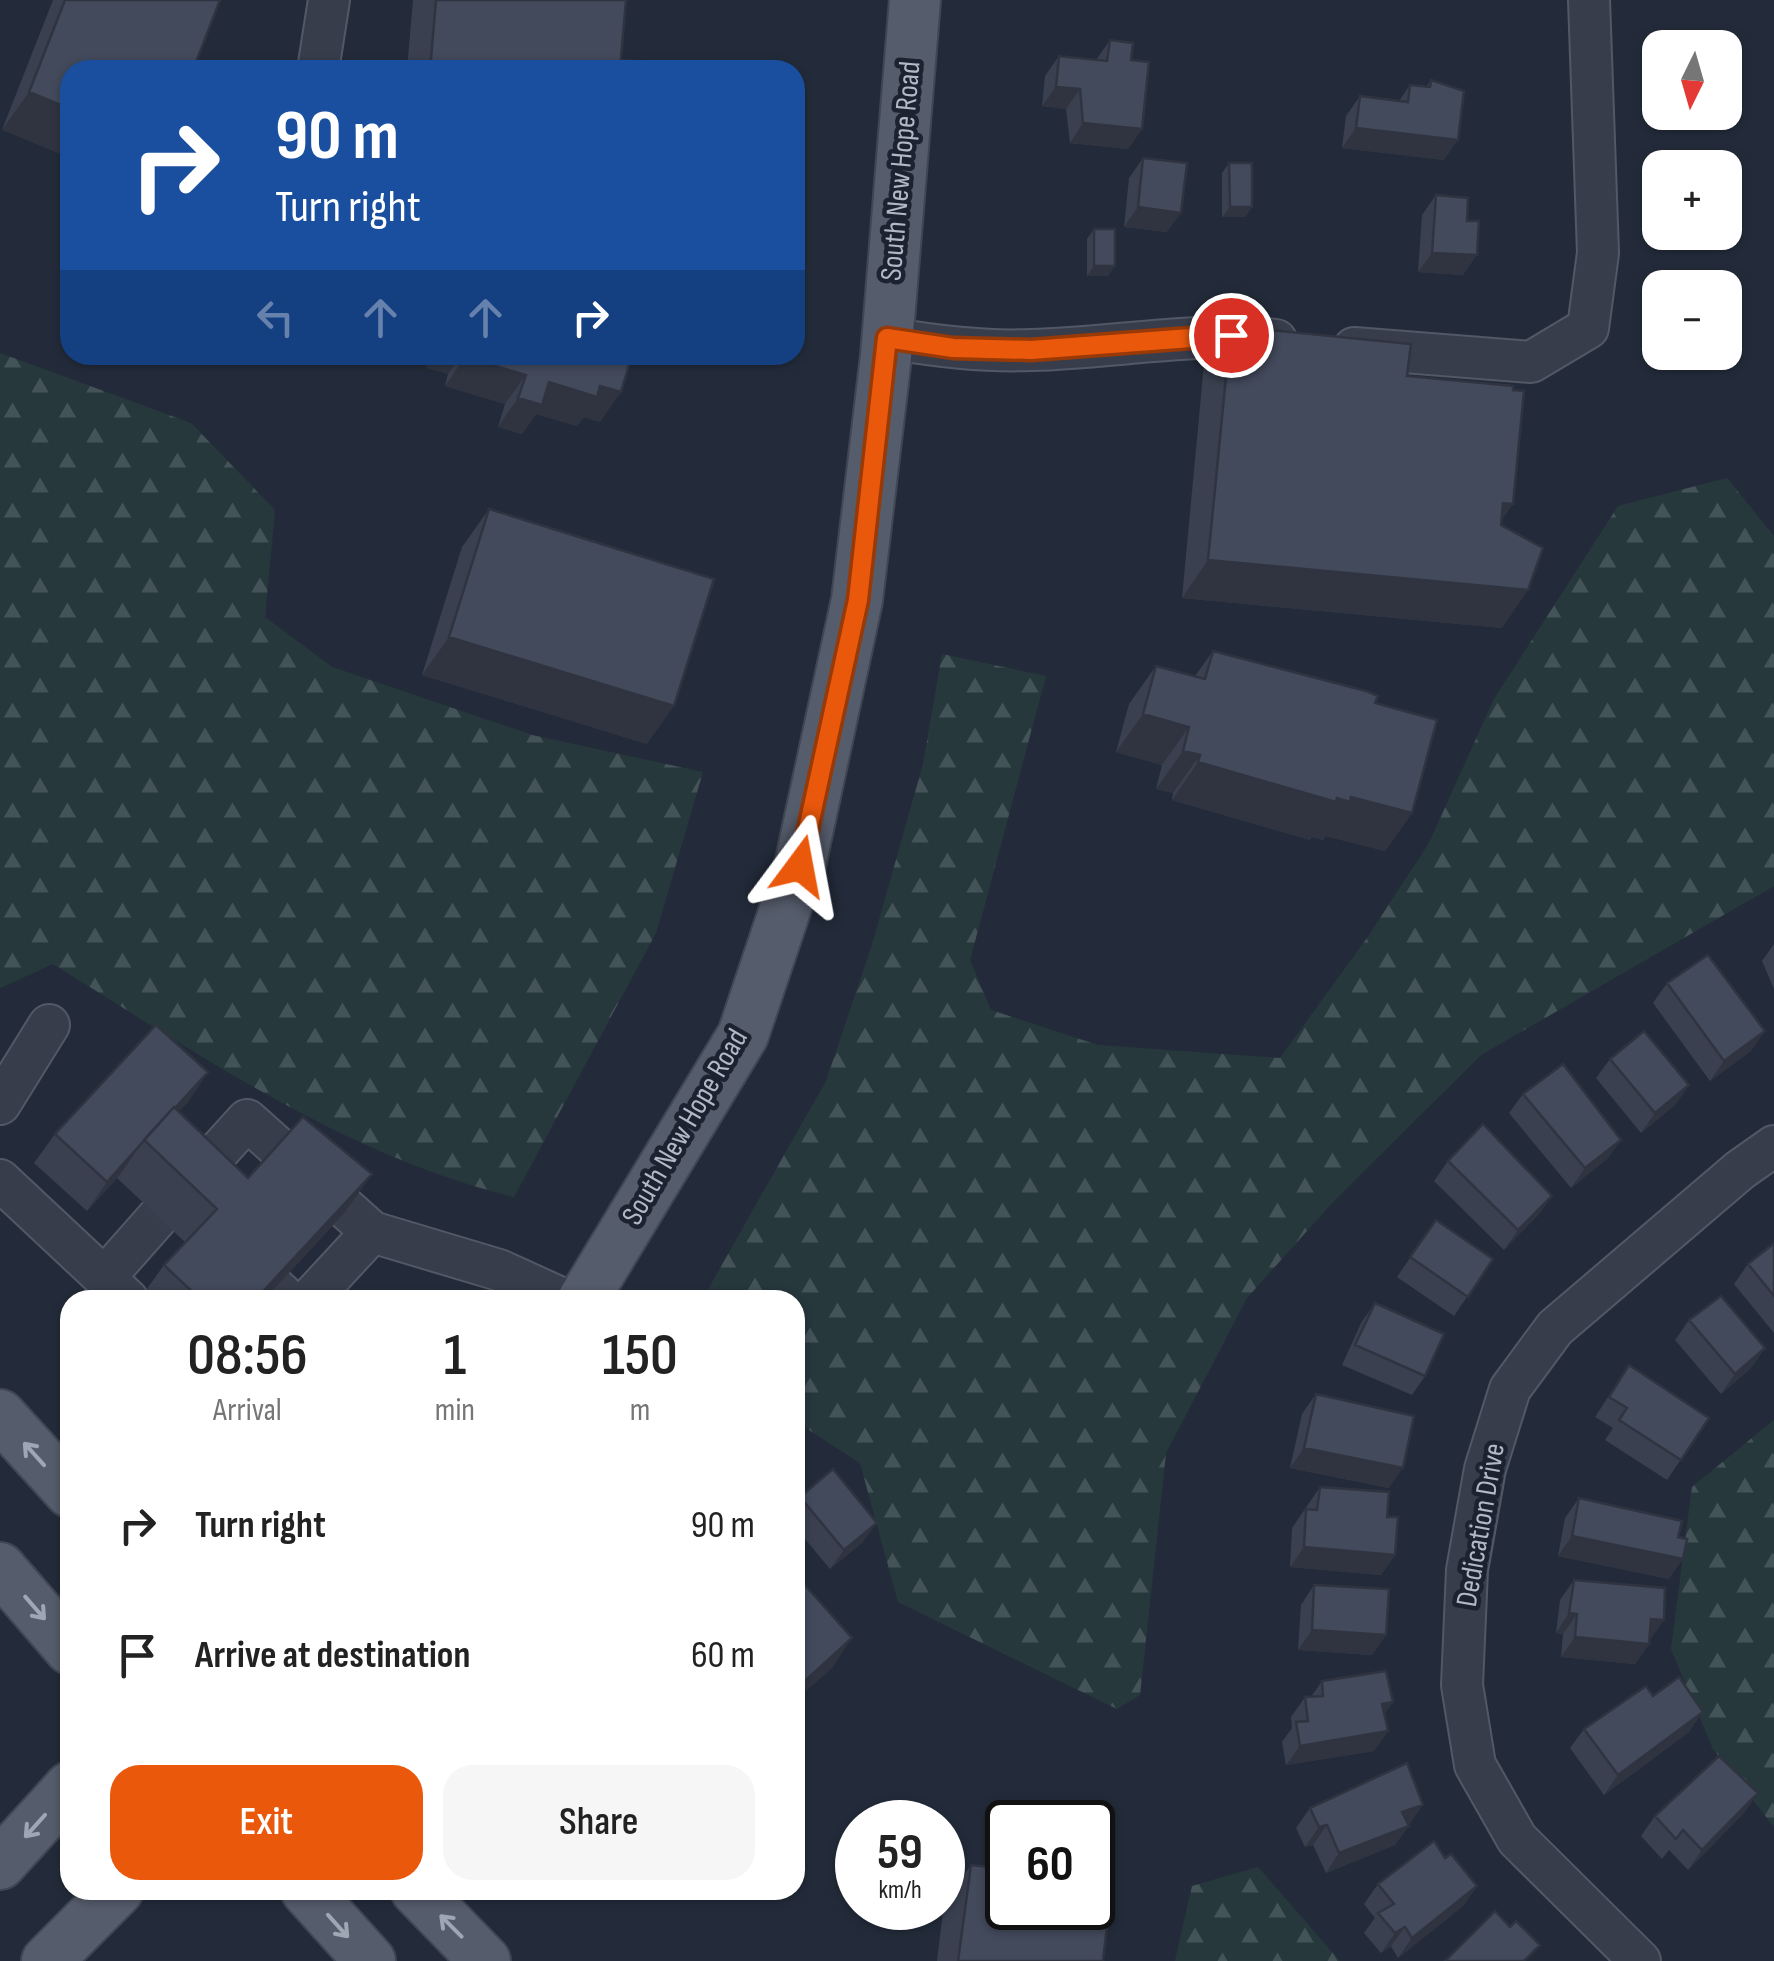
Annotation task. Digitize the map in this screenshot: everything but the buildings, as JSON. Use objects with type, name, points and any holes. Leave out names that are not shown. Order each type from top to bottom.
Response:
[{"type":"main road","name":"South New Hope Road","points":[[589,1290],[743,1035],[800,866],[858,600],[887,338],[915,0]]},
{"type":"main road","points":[[0,1415],[60,1481]]},
{"type":"main road","points":[[0,1568],[60,1637]]},
{"type":"main road","points":[[0,1864],[60,1799]]},
{"type":"main road","points":[[47,1961],[108,1900]]},
{"type":"main road","points":[[315,1900],[370,1961]]},
{"type":"main road","points":[[426,1900],[486,1961]]},
{"type":"street","points":[[320,60],[329,0]]},
{"type":"street","points":[[887,338],[953,348],[1031,350],[1231,335],[1386,352],[1531,362],[1588,328],[1598,253],[1589,0]]},
{"type":"street","points":[[0,1104],[49,1025]]},
{"type":"street","points":[[188,1185],[232,1159],[247,1120],[372,1232],[499,1270],[543,1290]]},
{"type":"street","name":"Dedication Drive","points":[[1640,1961],[1518,1839],[1475,1765],[1462,1685],[1467,1570],[1485,1469],[1510,1389],[1555,1328],[1740,1170],[1774,1146]]},
{"type":"street","points":[[0,1180],[116,1289],[146,1231],[165,1274]]},
{"type":"street","points":[[296,1290],[331,1252],[372,1232]]},
{"type":"green space","points":[[0,353],[191,423],[275,510],[265,617],[332,667],[532,735],[703,772],[656,933],[514,1197],[452,1179],[333,1129],[218,1066],[53,964],[0,988]]},
{"type":"green space","points":[[1727,478],[1774,536],[1774,886],[1481,1055],[1333,1202],[1247,1298],[1166,1453],[1140,1695],[1117,1709],[898,1602],[860,1463],[805,1427],[805,1290],[708,1290],[826,1081],[872,945],[923,764],[942,654],[1046,676],[970,960],[991,1010],[1098,1045],[1280,1058],[1367,938],[1429,843],[1494,699],[1618,506]]},
{"type":"green space","points":[[1774,1420],[1774,1827],[1713,1749],[1671,1649],[1692,1487]]},
{"type":"green space","points":[[1258,1867],[1340,1961],[1175,1961],[1192,1886]]},
{"type":"route","points":[[800,866],[858,600],[887,338],[953,348],[1031,350],[1231,335]]}]
